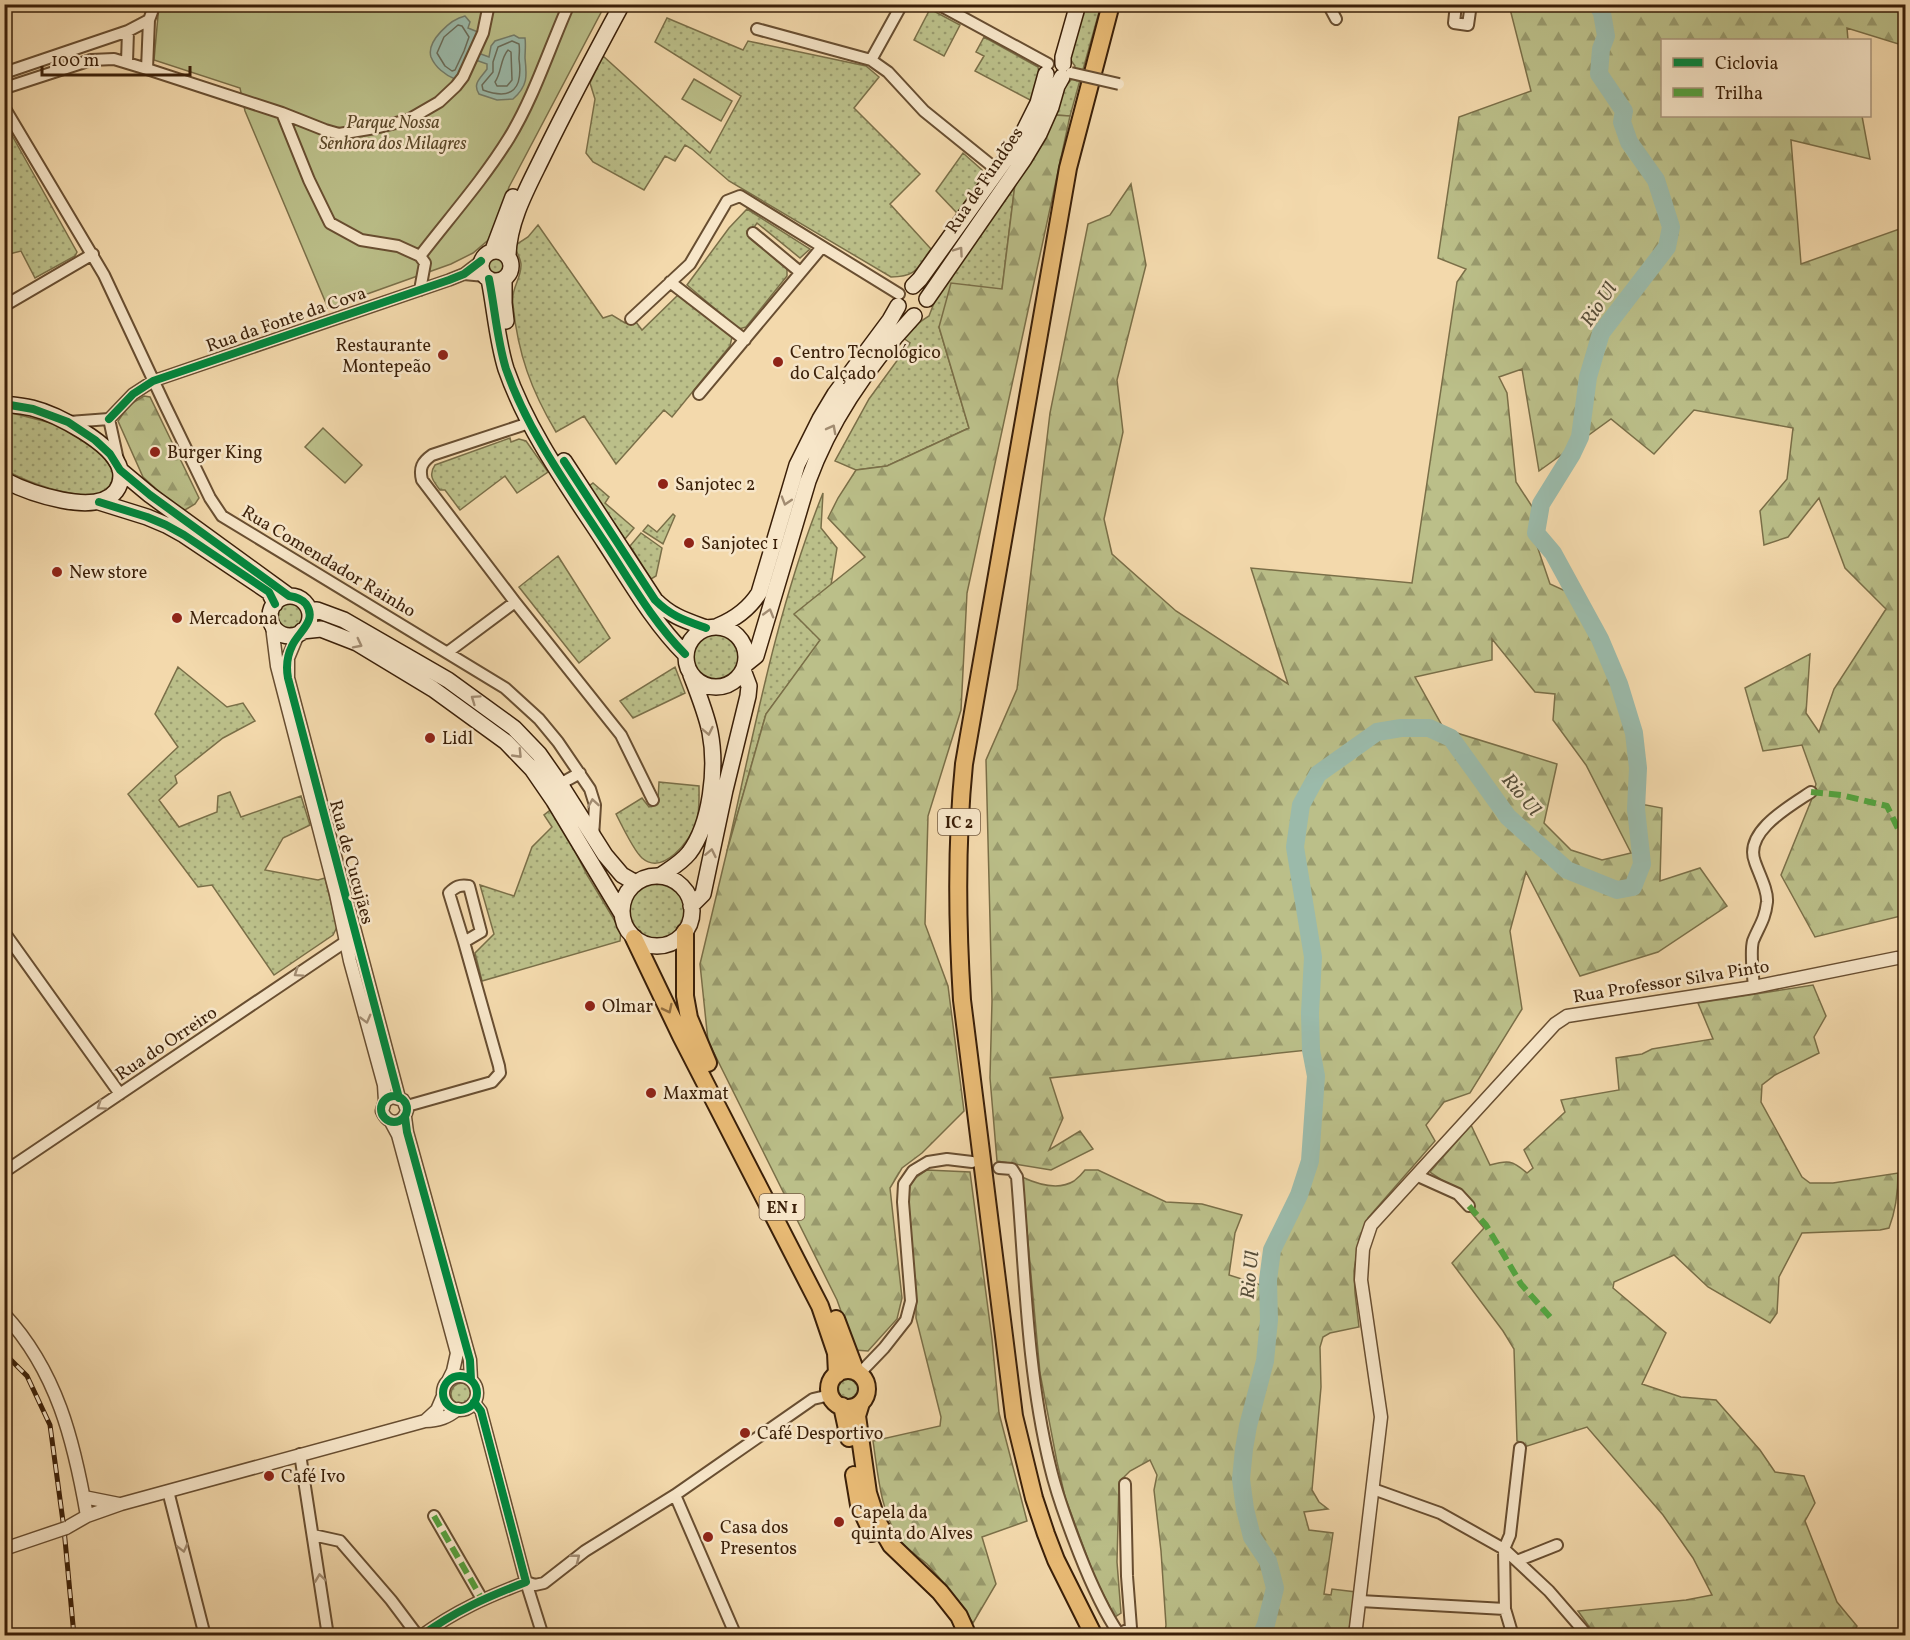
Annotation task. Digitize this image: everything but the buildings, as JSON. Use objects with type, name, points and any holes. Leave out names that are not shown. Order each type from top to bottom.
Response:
[{"type":"main road","points":[[610,4],[519,185],[491,264],[506,367],[521,408],[579,504],[644,603],[685,654]]},
{"type":"main road","points":[[491,264],[508,239],[527,190],[622,4]]},
{"type":"main road","name":"Rua de Fundões","points":[[744,667],[756,656],[808,481],[833,427],[894,338],[914,316],[919,315],[925,308],[927,299],[1039,134],[1051,107],[1058,83],[1057,52],[1070,4]]},
{"type":"main road","name":"Rua de Fundões","points":[[712,627],[730,621],[751,605],[759,593],[797,465],[820,419],[835,394],[890,320],[905,288],[913,286],[920,279],[1020,139],[1043,89],[1058,69],[1078,4]]},
{"type":"main road","name":"IC 2","points":[[1094,1635],[1064,1578],[1046,1534],[1034,1498],[1014,1416],[962,1000],[957,874],[959,814],[964,764],[1068,168],[1111,4]]},
{"type":"main road","name":"IC 2","points":[[1101,1635],[1078,1591],[1049,1519],[1023,1414],[968,1000],[963,898],[965,814],[971,765],[1078,171],[1119,4]]},
{"type":"main road","points":[[491,264],[512,265],[511,271],[500,281],[491,264]]},
{"type":"main road","points":[[504,279],[504,303],[514,365],[538,419],[655,600],[677,618],[734,632],[741,639],[747,655],[744,667],[735,681],[717,687],[707,686],[698,682],[691,675]]},
{"type":"main road","points":[[913,286],[922,290],[927,299]]},
{"type":"main road","points":[[898,300],[906,315],[914,316]]},
{"type":"main road","points":[[4,404],[33,409],[68,422],[101,445],[120,468],[150,495],[290,596],[303,601],[309,610],[309,622],[300,632]]},
{"type":"main road","points":[[99,502],[116,492],[121,481],[120,468]]},
{"type":"main road","points":[[5,482],[44,496],[76,502],[99,502],[147,517],[184,535],[269,592],[274,626],[280,633],[288,635],[321,629],[357,643],[433,688],[506,742],[532,769],[554,801],[634,938],[644,944],[655,946],[666,945],[676,940],[685,932],[691,917],[691,906],[688,895],[681,886],[671,879],[660,876],[636,883],[628,891],[623,902],[622,914]]},
{"type":"main road","points":[[273,611],[282,598],[290,596]]},
{"type":"main road","points":[[309,610],[317,610],[344,620],[448,680],[522,737],[539,754],[593,837],[622,875],[636,883]]},
{"type":"main road","points":[[660,876],[687,855],[700,837],[709,805],[712,765],[710,733],[685,654],[692,638],[712,627]]},
{"type":"main road","points":[[691,906],[703,894],[748,696],[749,686],[744,667]]},
{"type":"main road","name":"EN 1","points":[[685,932],[685,996],[689,1018],[699,1046],[829,1301],[858,1373],[866,1383],[866,1393],[857,1416],[868,1493],[877,1521],[891,1545],[940,1593],[969,1635]]},
{"type":"main road","name":"EN 1","points":[[634,938],[681,1036],[820,1306],[836,1353],[837,1374],[830,1383],[836,1400]]},
{"type":"main road","points":[[837,1374],[848,1370],[858,1373]]},
{"type":"main road","points":[[836,1400],[851,1407],[861,1402]]},
{"type":"main road","points":[[836,1400],[846,1417],[857,1497],[867,1525],[888,1555],[942,1611],[957,1635]]},
{"type":"street","points":[[147,69],[149,20],[155,4]]},
{"type":"street","points":[[4,87],[91,60],[114,59],[282,113],[325,130],[339,134],[357,131],[408,120],[439,102],[456,86],[463,77],[483,33],[489,4]]},
{"type":"street","points":[[420,256],[510,137],[542,72],[569,4]]},
{"type":"street","points":[[871,60],[902,4]]},
{"type":"street","points":[[938,4],[1058,69],[1122,85]]},
{"type":"street","points":[[1328,4],[1336,19]]},
{"type":"street","points":[[1456,4],[1454,22],[1468,25],[1471,4]]},
{"type":"street","points":[[4,73],[128,31],[149,20]]},
{"type":"street","points":[[757,29],[871,60],[888,72],[924,111],[997,170]]},
{"type":"street","points":[[127,63],[128,31]]},
{"type":"street","name":"Rua Comendador Rainho","points":[[4,107],[93,254],[210,498],[222,516],[505,688],[539,719],[558,742],[590,789],[595,805],[593,837]]},
{"type":"street","points":[[282,113],[309,180],[330,223],[360,240],[398,246],[420,256],[426,263],[420,290]]},
{"type":"street","points":[[631,319],[690,264],[727,201],[740,196],[822,247],[898,300]]},
{"type":"street","points":[[753,233],[800,272]]},
{"type":"street","points":[[699,394],[822,247]]},
{"type":"street","points":[[4,306],[93,254]]},
{"type":"street","name":"Rua da Fonte da Cova","points":[[109,419],[133,394],[153,381],[491,264]]},
{"type":"street","points":[[670,282],[745,340]]},
{"type":"street","points":[[68,422],[109,419],[120,468]]},
{"type":"street","points":[[529,423],[432,455],[424,461],[419,471],[422,480],[515,602],[621,735],[652,800]]},
{"type":"street","points":[[448,652],[515,602]]},
{"type":"street","name":"Rua de Cucujães","points":[[273,611],[277,666],[351,938],[404,1107],[407,1132],[470,1360],[471,1380]]},
{"type":"street","name":"Rua de Cucujães","points":[[300,632],[290,650],[287,672],[351,938],[350,961],[384,1085],[383,1115],[392,1122],[398,1135],[457,1353],[448,1381]]},
{"type":"street","points":[[560,784],[580,773]]},
{"type":"street","points":[[1754,987],[1752,943],[1763,922],[1767,899],[1753,858],[1753,846],[1758,833],[1780,813],[1811,792]]},
{"type":"street","points":[[404,1107],[492,1082],[500,1073],[449,893],[455,887],[463,884],[469,886],[481,932],[464,942]]},
{"type":"street","points":[[4,932],[120,1094]]},
{"type":"street","name":"Rua do Orreiro","points":[[4,1172],[351,938]]},
{"type":"street","name":"Rua Professor Silva Pinto","points":[[1355,1635],[1382,1417],[1361,1280],[1363,1249],[1371,1225],[1555,1024],[1568,1016],[1754,987],[1905,958]]},
{"type":"street","points":[[385,1101],[392,1097],[404,1107]]},
{"type":"street","points":[[392,1122],[399,1122],[404,1107]]},
{"type":"street","points":[[858,1373],[884,1348],[906,1320],[911,1301],[903,1202],[904,1184],[914,1171],[928,1162],[947,1159],[972,1162]]},
{"type":"street","points":[[999,1168],[1012,1169],[1017,1177],[1032,1359],[1050,1467],[1065,1519],[1085,1568],[1107,1616],[1119,1634],[1131,1628],[1126,1565],[1125,1484]]},
{"type":"street","points":[[1418,1176],[1458,1194],[1469,1206]]},
{"type":"street","points":[[4,1314],[20,1331],[45,1368],[68,1428],[87,1516]]},
{"type":"street","points":[[425,1421],[437,1410],[444,1387],[454,1377],[461,1376],[471,1380],[477,1391],[474,1402],[468,1408],[458,1409],[448,1406],[443,1396]]},
{"type":"street","points":[[314,1535],[340,1541],[419,1635],[482,1599],[526,1582],[535,1585],[544,1583],[585,1551],[675,1495],[813,1400],[836,1400]]},
{"type":"street","points":[[474,1402],[481,1411],[526,1582],[543,1635]]},
{"type":"street","points":[[4,1549],[66,1528],[87,1516],[121,1504],[300,1454],[425,1421],[433,1421],[447,1417],[458,1409]]},
{"type":"street","points":[[1513,1635],[1505,1609],[1504,1549],[1510,1534],[1520,1448]]},
{"type":"street","points":[[300,1454],[328,1635]]},
{"type":"street","points":[[1373,1489],[1440,1513],[1504,1549],[1549,1591],[1588,1635]]},
{"type":"street","points":[[168,1491],[205,1635]]},
{"type":"street","points":[[675,1495],[736,1635]]},
{"type":"street","points":[[84,1497],[121,1504]]},
{"type":"street","points":[[434,1515],[482,1599]]},
{"type":"street","points":[[1517,1561],[1557,1545]]},
{"type":"street","points":[[1360,1601],[1505,1609]]},
{"type":"green space","points":[[1897,4],[1905,10],[1905,46],[1847,28],[1848,39],[1661,39],[1661,117],[1862,117],[1870,159],[1791,140],[1801,264],[1905,227],[1905,915],[1815,937],[1781,875],[1816,784],[1802,745],[1763,751],[1745,688],[1810,654],[1806,713],[1819,732],[1834,689],[1886,609],[1845,568],[1819,498],[1788,537],[1764,545],[1760,511],[1787,479],[1793,428],[1694,410],[1654,454],[1611,419],[1539,471],[1522,369],[1499,377],[1507,393],[1516,482],[1533,508],[1532,531],[1550,584],[1572,594],[1620,699],[1632,743],[1636,775],[1635,803],[1662,808],[1660,881],[1700,868],[1727,906],[1658,952],[1580,976],[1526,872],[1510,931],[1522,1009],[1470,1093],[1444,1102],[1426,1125],[1435,1141],[1368,1218],[1359,1240],[1354,1271],[1359,1327],[1330,1333],[1323,1337],[1320,1347],[1321,1387],[1312,1490],[1319,1502],[1328,1509],[1304,1512],[1309,1530],[1333,1533],[1324,1594],[1331,1595],[1332,1589],[1356,1592],[1348,1635],[1264,1635],[1278,1588],[1268,1554],[1254,1533],[1244,1484],[1246,1452],[1272,1345],[1271,1280],[1275,1251],[1300,1203],[1311,1168],[1317,1119],[1317,1049],[1050,1078],[1063,1118],[1049,1150],[1080,1131],[1093,1149],[1051,1170],[997,1161],[990,1078],[992,1001],[986,760],[1017,689],[1050,413],[1088,224],[1110,215],[1131,184],[1146,265],[1117,380],[1123,432],[1104,519],[1112,554],[1176,611],[1288,684],[1251,568],[1412,583],[1457,282],[1466,269],[1438,258],[1459,117],[1531,91],[1509,5]],"holes":[[[1492,639],[1535,692],[1555,694],[1553,720],[1586,765],[1631,853],[1602,860],[1571,850],[1544,823],[1557,764],[1444,729],[1415,677],[1492,660]]]},
{"type":"green space","name":"Parque Nossa Senhora dos Milagres","points":[[159,5],[605,5],[509,187],[493,236],[473,253],[451,264],[328,308],[245,111],[240,88],[154,60]]},
{"type":"green space","points":[[1085,5],[1101,5],[1070,116],[1054,115],[1062,91],[1071,80],[1075,66],[1070,59]]},
{"type":"green space","points":[[930,9],[960,25],[944,56],[914,40]]},
{"type":"green space","points":[[667,18],[743,50],[748,41],[866,66],[879,77],[854,108],[920,174],[890,204],[931,249],[915,270],[900,277],[891,277],[729,181],[685,145],[675,161],[665,156],[644,190],[593,162],[586,153],[595,99],[590,83],[603,56],[710,153],[741,96],[655,42]]},
{"type":"green space","points":[[984,37],[1038,67],[1040,79],[1032,101],[975,71],[984,56],[976,52]]},
{"type":"green space","points":[[694,79],[732,101],[721,121],[682,99]]},
{"type":"green space","points":[[1054,115],[1070,116],[967,593],[961,710],[928,816],[925,924],[948,986],[964,1111],[922,1153],[902,1168],[890,1188],[902,1298],[897,1319],[868,1351],[855,1350],[837,1300],[708,1041],[700,964],[727,851],[766,714],[820,640],[794,614],[865,557],[828,518],[856,470],[887,466],[969,428],[939,327],[951,283],[1002,289],[1015,184]]},
{"type":"green space","points":[[9,130],[77,252],[75,256],[35,278],[21,251],[5,255],[4,134]]},
{"type":"green space","points":[[963,153],[982,170],[983,176],[957,213],[936,191]]},
{"type":"green space","points":[[1015,184],[1002,289],[939,327],[969,428],[887,466],[856,470],[835,461],[869,399],[910,343],[902,337],[909,329],[929,316],[939,290]]},
{"type":"green space","points":[[747,209],[810,249],[800,258],[757,223],[748,236],[787,269],[787,276],[746,327],[739,329],[687,285],[729,228]]},
{"type":"green space","points":[[538,225],[603,318],[612,315],[625,323],[636,322],[642,330],[678,295],[732,337],[730,346],[672,417],[664,410],[616,464],[584,416],[556,432],[539,401],[522,356],[513,305],[513,293],[521,265],[515,248]]},
{"type":"green space","points":[[496,256],[503,259],[506,266],[503,273],[496,276],[489,273],[486,266],[489,259]]},
{"type":"green space","points":[[144,396],[150,397],[199,498],[195,504],[185,510],[174,505],[143,477],[118,421],[129,405]]},
{"type":"green space","points":[[4,411],[63,426],[99,450],[111,468],[114,476],[113,483],[98,497],[50,488],[5,470]]},
{"type":"green space","points":[[323,428],[362,465],[345,483],[305,447]]},
{"type":"green space","points":[[510,438],[511,442],[519,439],[526,441],[548,472],[517,493],[505,476],[460,510],[445,490],[440,490],[433,481],[432,472],[435,465]]},
{"type":"green space","points":[[593,483],[609,497],[605,503],[634,528],[625,539],[589,486]]},
{"type":"green space","points":[[823,493],[821,528],[837,548],[831,585],[795,614],[821,640],[766,714],[727,851],[757,715],[792,580]]},
{"type":"green space","points":[[673,514],[675,516],[663,544],[643,531],[648,525],[657,532]]},
{"type":"green space","points":[[641,533],[662,548],[656,576],[651,579],[630,546]]},
{"type":"green space","points":[[558,556],[610,638],[579,663],[519,587]]},
{"type":"green space","points":[[292,601],[303,605],[307,616],[303,627],[292,631],[281,627],[277,616],[281,605]]},
{"type":"green space","points":[[716,631],[730,635],[737,642],[741,656],[737,670],[730,677],[716,681],[702,677],[695,670],[691,656],[695,642],[702,635]]},
{"type":"green space","points":[[178,667],[227,707],[243,703],[255,721],[223,738],[175,776],[177,783],[159,800],[179,827],[217,812],[218,796],[230,792],[241,817],[301,796],[310,825],[283,838],[265,870],[318,880],[325,878],[337,927],[333,935],[274,975],[212,885],[198,887],[128,794],[178,747],[155,714]]},
{"type":"green space","points":[[675,667],[685,693],[633,718],[620,701]]},
{"type":"green space","points":[[659,782],[699,786],[699,810],[693,830],[682,847],[667,860],[658,863],[642,858],[635,850],[616,814],[642,798],[649,807],[658,800]]},
{"type":"green space","points":[[553,808],[587,875],[621,931],[620,941],[482,981],[475,953],[494,934],[480,885],[514,896],[532,847],[552,827],[544,815]]},
{"type":"green space","points":[[651,882],[663,882],[678,890],[686,905],[686,917],[678,932],[663,940],[651,940],[636,932],[628,917],[628,905],[636,890]]},
{"type":"green space","points":[[1813,985],[1826,1016],[1814,1037],[1819,1053],[1775,1075],[1762,1085],[1761,1102],[1802,1177],[1810,1183],[1833,1183],[1898,1173],[1896,1200],[1889,1228],[1802,1233],[1779,1277],[1777,1313],[1770,1323],[1708,1287],[1674,1255],[1614,1282],[1613,1288],[1666,1333],[1642,1384],[1681,1397],[1716,1400],[1760,1450],[1775,1472],[1804,1476],[1815,1503],[1805,1521],[1837,1602],[1857,1626],[1852,1635],[1595,1635],[1578,1611],[1686,1600],[1712,1595],[1693,1558],[1663,1515],[1587,1427],[1524,1447],[1523,1443],[1517,1441],[1514,1349],[1452,1263],[1484,1228],[1468,1209],[1467,1197],[1430,1172],[1471,1125],[1490,1165],[1510,1162],[1527,1173],[1533,1168],[1524,1150],[1565,1112],[1561,1100],[1619,1090],[1616,1058],[1642,1054],[1652,1049],[1713,1039],[1698,1003]]},
{"type":"green space","points":[[927,1170],[970,1172],[992,1339],[999,1413],[1027,1521],[982,1537],[996,1584],[973,1623],[927,1564],[899,1539],[884,1504],[873,1441],[940,1426],[941,1417],[916,1318],[907,1201],[911,1181]]},
{"type":"green space","points":[[1085,1170],[1098,1170],[1166,1202],[1202,1204],[1242,1215],[1235,1233],[1229,1275],[1264,1286],[1260,1361],[1248,1407],[1236,1475],[1240,1513],[1247,1537],[1263,1563],[1269,1594],[1254,1635],[1136,1635],[1137,1633],[1165,1632],[1166,1625],[1154,1490],[1157,1475],[1150,1460],[1130,1471],[1119,1482],[1117,1562],[1121,1613],[1115,1617],[1095,1578],[1065,1497],[1040,1373],[1022,1177],[1041,1184],[1061,1186],[1074,1181]]},
{"type":"green space","points":[[848,1378],[856,1381],[859,1389],[856,1397],[848,1400],[840,1397],[837,1389],[840,1381]]},
{"type":"green space","points":[[462,1383],[470,1386],[473,1394],[470,1402],[462,1405],[454,1402],[451,1394],[454,1386]]},
{"type":"water","points":[[465,16],[470,22],[468,28],[478,32],[470,50],[489,57],[491,46],[495,41],[514,35],[525,38],[525,80],[521,90],[513,99],[497,100],[479,94],[476,87],[487,69],[487,64],[467,57],[455,79],[441,70],[433,61],[430,51],[436,38],[453,21]]},
{"type":"waterway","name":"Rio Ul","points":[[1261,1636],[1275,1588],[1268,1561],[1252,1537],[1241,1479],[1248,1426],[1265,1361],[1269,1320],[1268,1280],[1272,1250],[1299,1195],[1310,1161],[1316,1076],[1311,1050],[1310,1013],[1313,957],[1295,847],[1301,805],[1318,774],[1377,732],[1401,728],[1429,728],[1451,738],[1508,817],[1567,870],[1617,890],[1633,887],[1642,864],[1636,809],[1638,768],[1634,733],[1619,684],[1600,639],[1553,553],[1536,533],[1541,504],[1580,437],[1588,377],[1601,333],[1667,247],[1671,227],[1656,180],[1629,142],[1622,122],[1624,111],[1599,74],[1601,49],[1606,36],[1602,13],[1597,4]]},
{"type":"railway","points":[[4,1353],[27,1376],[50,1425],[64,1529],[74,1636]]},
{"type":"marked path","points":[[1811,792],[1841,795],[1887,806],[1906,845]]},
{"type":"marked path","points":[[1469,1206],[1486,1225],[1521,1284],[1551,1318]]},
{"type":"marked path","points":[[434,1516],[482,1599]]},
{"type":"cycle path","points":[[109,419],[133,394],[153,381],[449,280],[464,274],[481,261]]},
{"type":"cycle path","points":[[489,279],[503,358],[526,415],[564,480],[642,601],[685,654]]},
{"type":"cycle path","points":[[4,404],[33,409],[68,422],[95,440],[110,454],[120,470],[150,495],[289,596],[299,598],[306,604],[310,616],[290,650],[287,662],[288,678],[399,1098]]},
{"type":"cycle path","points":[[564,461],[655,600],[672,614],[706,628]]},
{"type":"cycle path","points":[[99,502],[147,517],[184,535],[269,592],[275,604]]},
{"type":"cycle path","points":[[394,1096],[403,1100],[407,1109],[403,1118],[394,1122],[385,1118],[381,1109],[385,1100],[394,1096]]},
{"type":"cycle path","points":[[405,1117],[407,1132],[470,1360],[471,1380]]},
{"type":"cycle path","points":[[460,1376],[472,1381],[477,1393],[472,1405],[460,1410],[448,1405],[443,1393],[448,1381],[460,1376]]},
{"type":"cycle path","points":[[421,1636],[472,1605],[526,1582],[481,1411],[474,1402]]},
{"type":"place","name":"Restaurante Montepeão","points":[[443,355]]},
{"type":"place","name":"Centro Tecnológico do Calçado","points":[[778,362]]},
{"type":"place","name":"Burger King","points":[[155,452]]},
{"type":"place","name":"Sanjotec 2","points":[[663,484]]},
{"type":"place","name":"Sanjotec 1","points":[[689,543]]},
{"type":"place","name":"New store","points":[[57,572]]},
{"type":"place","name":"Mercadona","points":[[177,618]]},
{"type":"place","name":"Lidl","points":[[430,738]]},
{"type":"place","name":"Olmar","points":[[590,1006]]},
{"type":"place","name":"Maxmat","points":[[651,1093]]},
{"type":"place","name":"Café Desportivo","points":[[745,1433]]},
{"type":"place","name":"Café Ivo","points":[[269,1476]]},
{"type":"place","name":"Capela da quinta do Alves","points":[[839,1522]]},
{"type":"place","name":"Casa dos Presentos","points":[[708,1537]]}]
